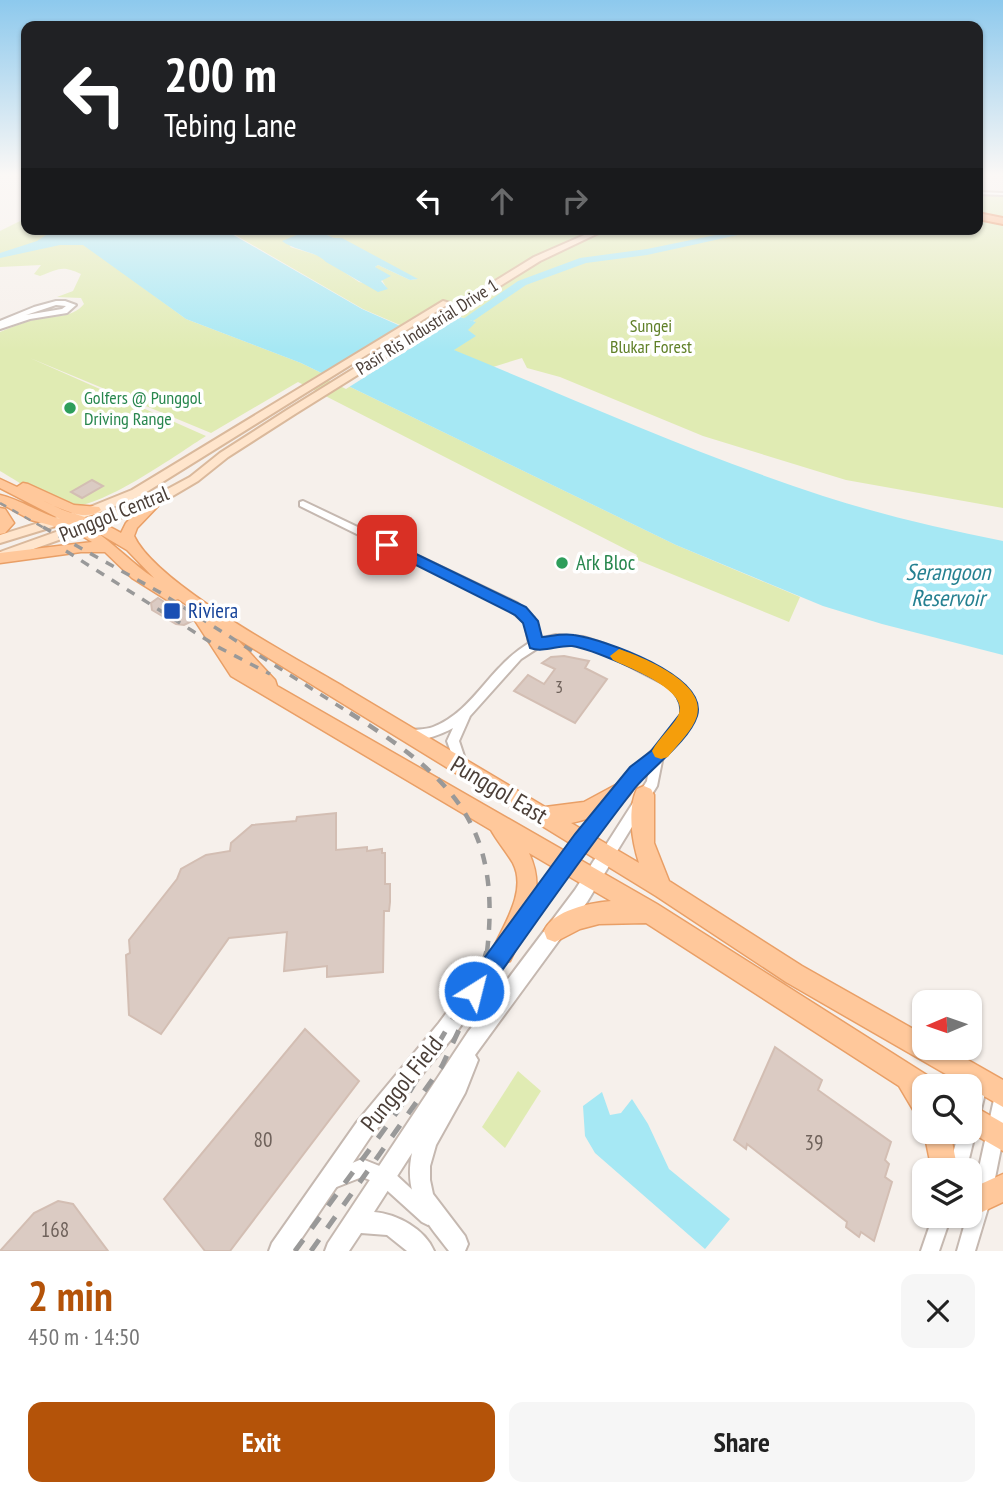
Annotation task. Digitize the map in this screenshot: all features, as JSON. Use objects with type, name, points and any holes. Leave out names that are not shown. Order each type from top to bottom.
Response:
[{"type":"main road","name":"Pasir Ris Industrial Drive 1","points":[[277,407],[517,260],[573,235]]},
{"type":"main road","name":"Pasir Ris Industrial Drive 1","points":[[291,412],[537,258],[590,235]]},
{"type":"main road","name":"Punggol Central","points":[[0,539],[94,510],[161,479],[277,407]]},
{"type":"main road","name":"Punggol Central","points":[[0,557],[155,501],[194,479],[224,454],[291,412]]},
{"type":"main road","points":[[0,530],[7,523],[2,496],[34,491],[72,509],[94,510]]},
{"type":"main road","name":"Punggol East","points":[[2,496],[43,508],[87,527],[137,574],[198,612],[237,671],[274,690],[649,912],[912,1080]]},
{"type":"main road","name":"Punggol East","points":[[2,496],[36,517],[53,523],[106,530],[132,547],[173,588],[303,671],[582,840],[794,974],[968,1074]]},
{"type":"main road","points":[[132,547],[127,536],[131,526],[155,501]]},
{"type":"main road","points":[[0,557],[81,547],[109,547]]},
{"type":"main road","points":[[274,690],[275,677],[279,673],[303,671]]},
{"type":"main road","points":[[542,816],[569,816],[593,810],[623,789]]},
{"type":"main road","points":[[644,795],[642,846],[663,890]]},
{"type":"main road","points":[[497,821],[522,861],[528,879],[526,897],[502,953]]},
{"type":"main road","points":[[555,931],[575,918],[592,913],[649,912]]},
{"type":"main road","name":"Punggol East","points":[[982,1082],[1003,1095]]},
{"type":"main road","points":[[982,1128],[999,1135]]},
{"type":"street","points":[[65,302],[72,305],[64,311],[33,315],[0,326],[51,304],[65,302]]},
{"type":"street","points":[[303,504],[513,606],[530,621],[535,644],[513,658],[466,712],[439,731],[407,735]]},
{"type":"street","name":"Punggol Field","points":[[280,1251],[364,1129],[446,1030],[582,840],[636,773],[657,757],[688,716],[690,707],[687,697],[672,682],[596,645],[570,640],[535,644]]},
{"type":"street","points":[[463,769],[453,741],[466,712]]},
{"type":"street","name":"Punggol Field","points":[[336,1251],[475,1040],[592,880],[653,782],[657,757]]},
{"type":"street","points":[[460,1247],[424,1196],[420,1177],[421,1156],[426,1139],[457,1088],[475,1040]]},
{"type":"street","points":[[966,1251],[992,1193],[1003,1095]]},
{"type":"street","points":[[328,1182],[362,1168],[386,1177],[460,1247]]},
{"type":"street","points":[[356,1222],[377,1221],[396,1227],[423,1251]]},
{"type":"street","points":[[930,1251],[938,1228]]},
{"type":"green space","points":[[0,233],[71,235],[186,319],[301,363],[676,545],[800,597],[789,622],[635,559],[637,555],[298,382],[211,433],[30,358],[206,436],[114,493],[76,506],[62,506],[0,471],[0,332],[32,320],[68,314],[79,309],[84,304],[81,298],[57,297],[73,291],[81,274],[65,269],[40,276],[34,274],[41,265],[0,267]]},
{"type":"green space","name":"Sungei Blukar Forest","points":[[1003,233],[1003,508],[846,480],[703,436],[560,377],[527,368],[522,358],[493,367],[453,350],[475,336],[467,330],[475,321],[460,317],[423,335],[363,309],[235,235],[298,235],[290,247],[320,256],[359,282],[387,289],[375,267],[378,265],[410,280],[417,279],[327,235]]},
{"type":"green space","points":[[518,1071],[541,1091],[505,1148],[482,1127]]},
{"type":"water","name":"Serangoon Reservoir","points":[[46,235],[233,235],[362,309],[423,336],[460,317],[476,322],[468,330],[476,336],[454,350],[683,445],[845,503],[1003,541],[1003,655],[823,606],[676,545],[301,363],[186,319],[83,245],[60,245],[0,258],[0,253],[37,241]]},
{"type":"water","points":[[297,235],[342,238],[418,279],[410,280],[378,265],[375,267],[391,276],[381,281],[388,289],[378,292],[317,255],[282,241]]},
{"type":"water","points":[[602,1092],[610,1115],[621,1113],[632,1099],[648,1124],[669,1169],[730,1219],[705,1249],[595,1153],[585,1136],[583,1106]]},
{"type":"pier","points":[[458,314],[463,315],[346,389],[322,377],[406,325],[423,333]]},
{"type":"building","points":[[92,480],[103,486],[82,498],[71,492]]},
{"type":"building","name":"Riviera","points":[[158,598],[166,603],[177,602],[189,610],[187,613],[192,621],[184,625],[176,624],[152,610],[151,603]]},
{"type":"building","points":[[564,656],[589,661],[585,668],[607,679],[575,723],[514,691],[528,675],[544,684],[555,669],[542,663],[551,657]]},
{"type":"building","points":[[336,813],[336,850],[367,847],[367,851],[382,849],[382,853],[385,853],[385,884],[390,884],[390,902],[389,911],[384,911],[383,972],[327,977],[327,966],[284,971],[287,932],[229,938],[161,1034],[129,1015],[126,955],[130,953],[129,940],[177,879],[181,869],[206,855],[230,851],[231,843],[252,825],[296,821],[297,817]]},
{"type":"building","points":[[305,1029],[359,1081],[230,1251],[205,1251],[164,1199]]},
{"type":"building","points":[[775,1047],[822,1080],[818,1090],[891,1142],[885,1160],[889,1164],[885,1177],[892,1182],[874,1241],[861,1232],[859,1237],[846,1227],[847,1222],[747,1144],[746,1149],[734,1140]]},
{"type":"building","points":[[58,1201],[73,1204],[108,1251],[0,1251],[34,1213]]},
{"type":"waterway","points":[[469,319],[522,283],[584,260],[647,252],[731,235]]},
{"type":"railway","points":[[0,503],[46,529]]},
{"type":"railway","points":[[43,527],[161,593],[353,715]]},
{"type":"railway","points":[[66,551],[218,647],[270,674]]},
{"type":"railway","points":[[350,713],[416,759],[442,783],[462,808],[477,837],[486,870],[490,908],[487,952]]},
{"type":"railway","points":[[311,1251],[442,1066],[473,1000],[487,950]]},
{"type":"railway","points":[[295,1251],[400,1108],[454,1017]]},
{"type":"slow traffic","points":[[619,656],[672,682],[681,688],[687,697],[690,707],[688,716],[661,751]]},
{"type":"place","name":"Golfers @ Punggol Driving Range","points":[[70,408]]},
{"type":"place","name":"Ark Bloc","points":[[562,563]]},
{"type":"place","name":"Riviera","points":[[172,611]]},
{"type":"route","points":[[387,545],[521,611],[530,621],[535,644],[580,640],[596,645],[672,682],[681,688],[690,707],[688,716],[657,757],[636,773],[582,840],[474,991]]}]
